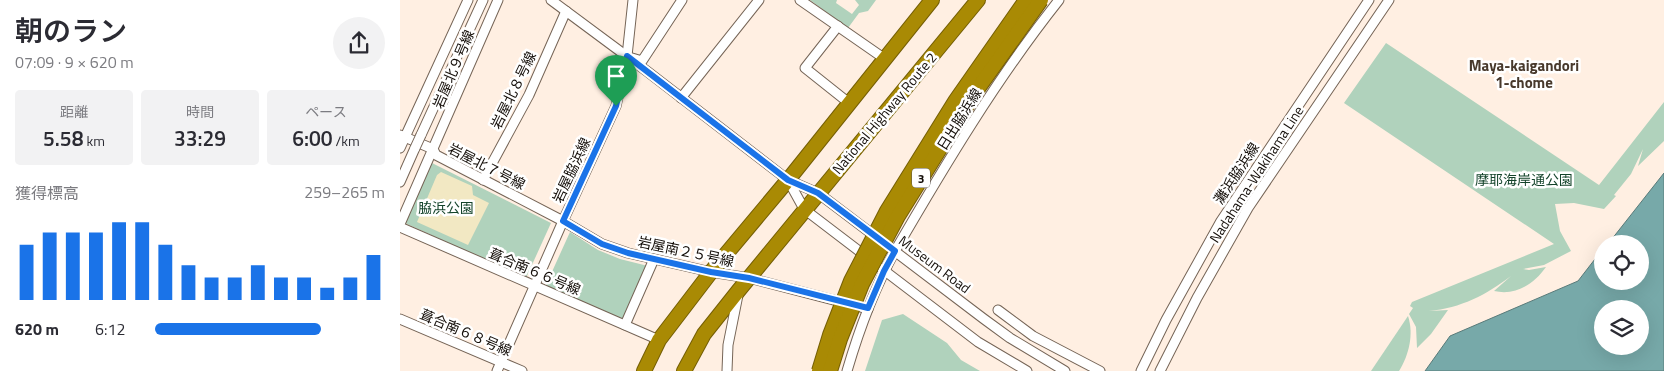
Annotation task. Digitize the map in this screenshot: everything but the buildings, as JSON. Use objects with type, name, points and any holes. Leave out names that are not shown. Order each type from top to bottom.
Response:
[{"type":"highway","points":[[644,371],[658,340],[932,0]]},
{"type":"highway","name":"National Highway Route 2","points":[[684,371],[704,334],[804,209],[978,0]]},
{"type":"highway","name":"3","points":[[819,371],[830,335],[851,281],[883,218],[956,100],[1026,0]]},
{"type":"highway","name":"3","points":[[830,371],[840,339],[862,284],[898,216],[974,94],[1041,0]]},
{"type":"street","points":[[400,148],[402,136],[468,0]]},
{"type":"street","points":[[400,182],[483,0]]},
{"type":"street","name":"岩屋北９号線","points":[[400,226],[498,0]]},
{"type":"street","name":"Museum Road","points":[[551,0],[788,180],[818,193],[1010,338],[1065,371]]},
{"type":"street","name":"岩屋脇浜線","points":[[499,367],[616,106],[627,56],[632,0]]},
{"type":"street","points":[[627,56],[642,61],[682,0]]},
{"type":"street","points":[[682,98],[759,0]]},
{"type":"street","points":[[800,0],[885,59]]},
{"type":"street","name":"日出脇浜線","points":[[847,371],[868,308],[895,251],[996,86],[1059,0]]},
{"type":"street","name":"灘浜脇浜線","points":[[1142,371],[1166,320],[1221,221],[1369,0]]},
{"type":"street","name":"Nadahama-Wakihama Line","points":[[1160,371],[1206,281],[1248,208],[1389,0]]},
{"type":"street","name":"岩屋北８号線","points":[[483,180],[529,94],[566,11]]},
{"type":"street","points":[[838,26],[805,68],[849,103]]},
{"type":"street","name":"岩屋北７号線","points":[[402,136],[433,149],[436,155],[563,221]]},
{"type":"street","name":"Museum Road","points":[[788,180],[804,209],[978,342],[1027,371]]},
{"type":"street","name":"岩屋南２５号線","points":[[563,221],[602,244],[628,253],[711,272],[749,278],[868,308]]},
{"type":"street","name":"葺合南６６号線","points":[[400,226],[658,340]]},
{"type":"street","points":[[625,325],[654,259]]},
{"type":"street","points":[[727,371],[728,346],[739,290]]},
{"type":"street","points":[[998,310],[1033,336],[1100,371]]},
{"type":"street","name":"葺合南６８号線","points":[[400,319],[499,367],[522,371]]},
{"type":"green space","points":[[810,0],[837,0],[836,3],[852,14],[859,5],[855,0],[876,0],[868,11],[859,13],[848,28]]},
{"type":"green space","name":"摩耶海岸通公園","points":[[1386,43],[1599,185],[1664,102],[1664,141],[1638,166],[1643,149],[1631,174],[1614,195],[1616,196],[1604,209],[1574,203],[1555,204],[1560,231],[1571,251],[1544,265],[1523,269],[1529,270],[1546,267],[1536,279],[1517,290],[1510,292],[1494,291],[1511,276],[1473,300],[1452,307],[1429,311],[1448,310],[1431,334],[1417,348],[1416,327],[1409,314],[1413,308],[1410,306],[1412,302],[1554,244],[1344,103]]},
{"type":"green space","name":"脇浜公園","points":[[430,162],[551,223],[526,278],[404,221]]},
{"type":"green space","points":[[570,232],[598,250],[620,259],[648,266],[623,320],[546,285]]},
{"type":"green space","points":[[903,314],[947,343],[961,360],[980,371],[865,371],[882,320]]},
{"type":"green space","points":[[1408,316],[1411,330],[1410,344],[1399,371],[1371,371]]},
{"type":"sand","points":[[441,172],[472,186],[473,195],[489,203],[468,245],[417,222],[437,175]]},
{"type":"water","points":[[1664,173],[1664,371],[1425,371],[1450,336],[1578,281],[1594,260],[1594,290],[1649,290],[1649,235],[1615,235]]},
{"type":"district","name":"Maya-kaigandori 1-chome","points":[[1524,74]]},
{"type":"route","points":[[627,56],[788,180],[818,193],[895,251],[868,308],[749,278],[711,272],[628,253],[602,244],[563,221],[616,106],[627,56]]}]
